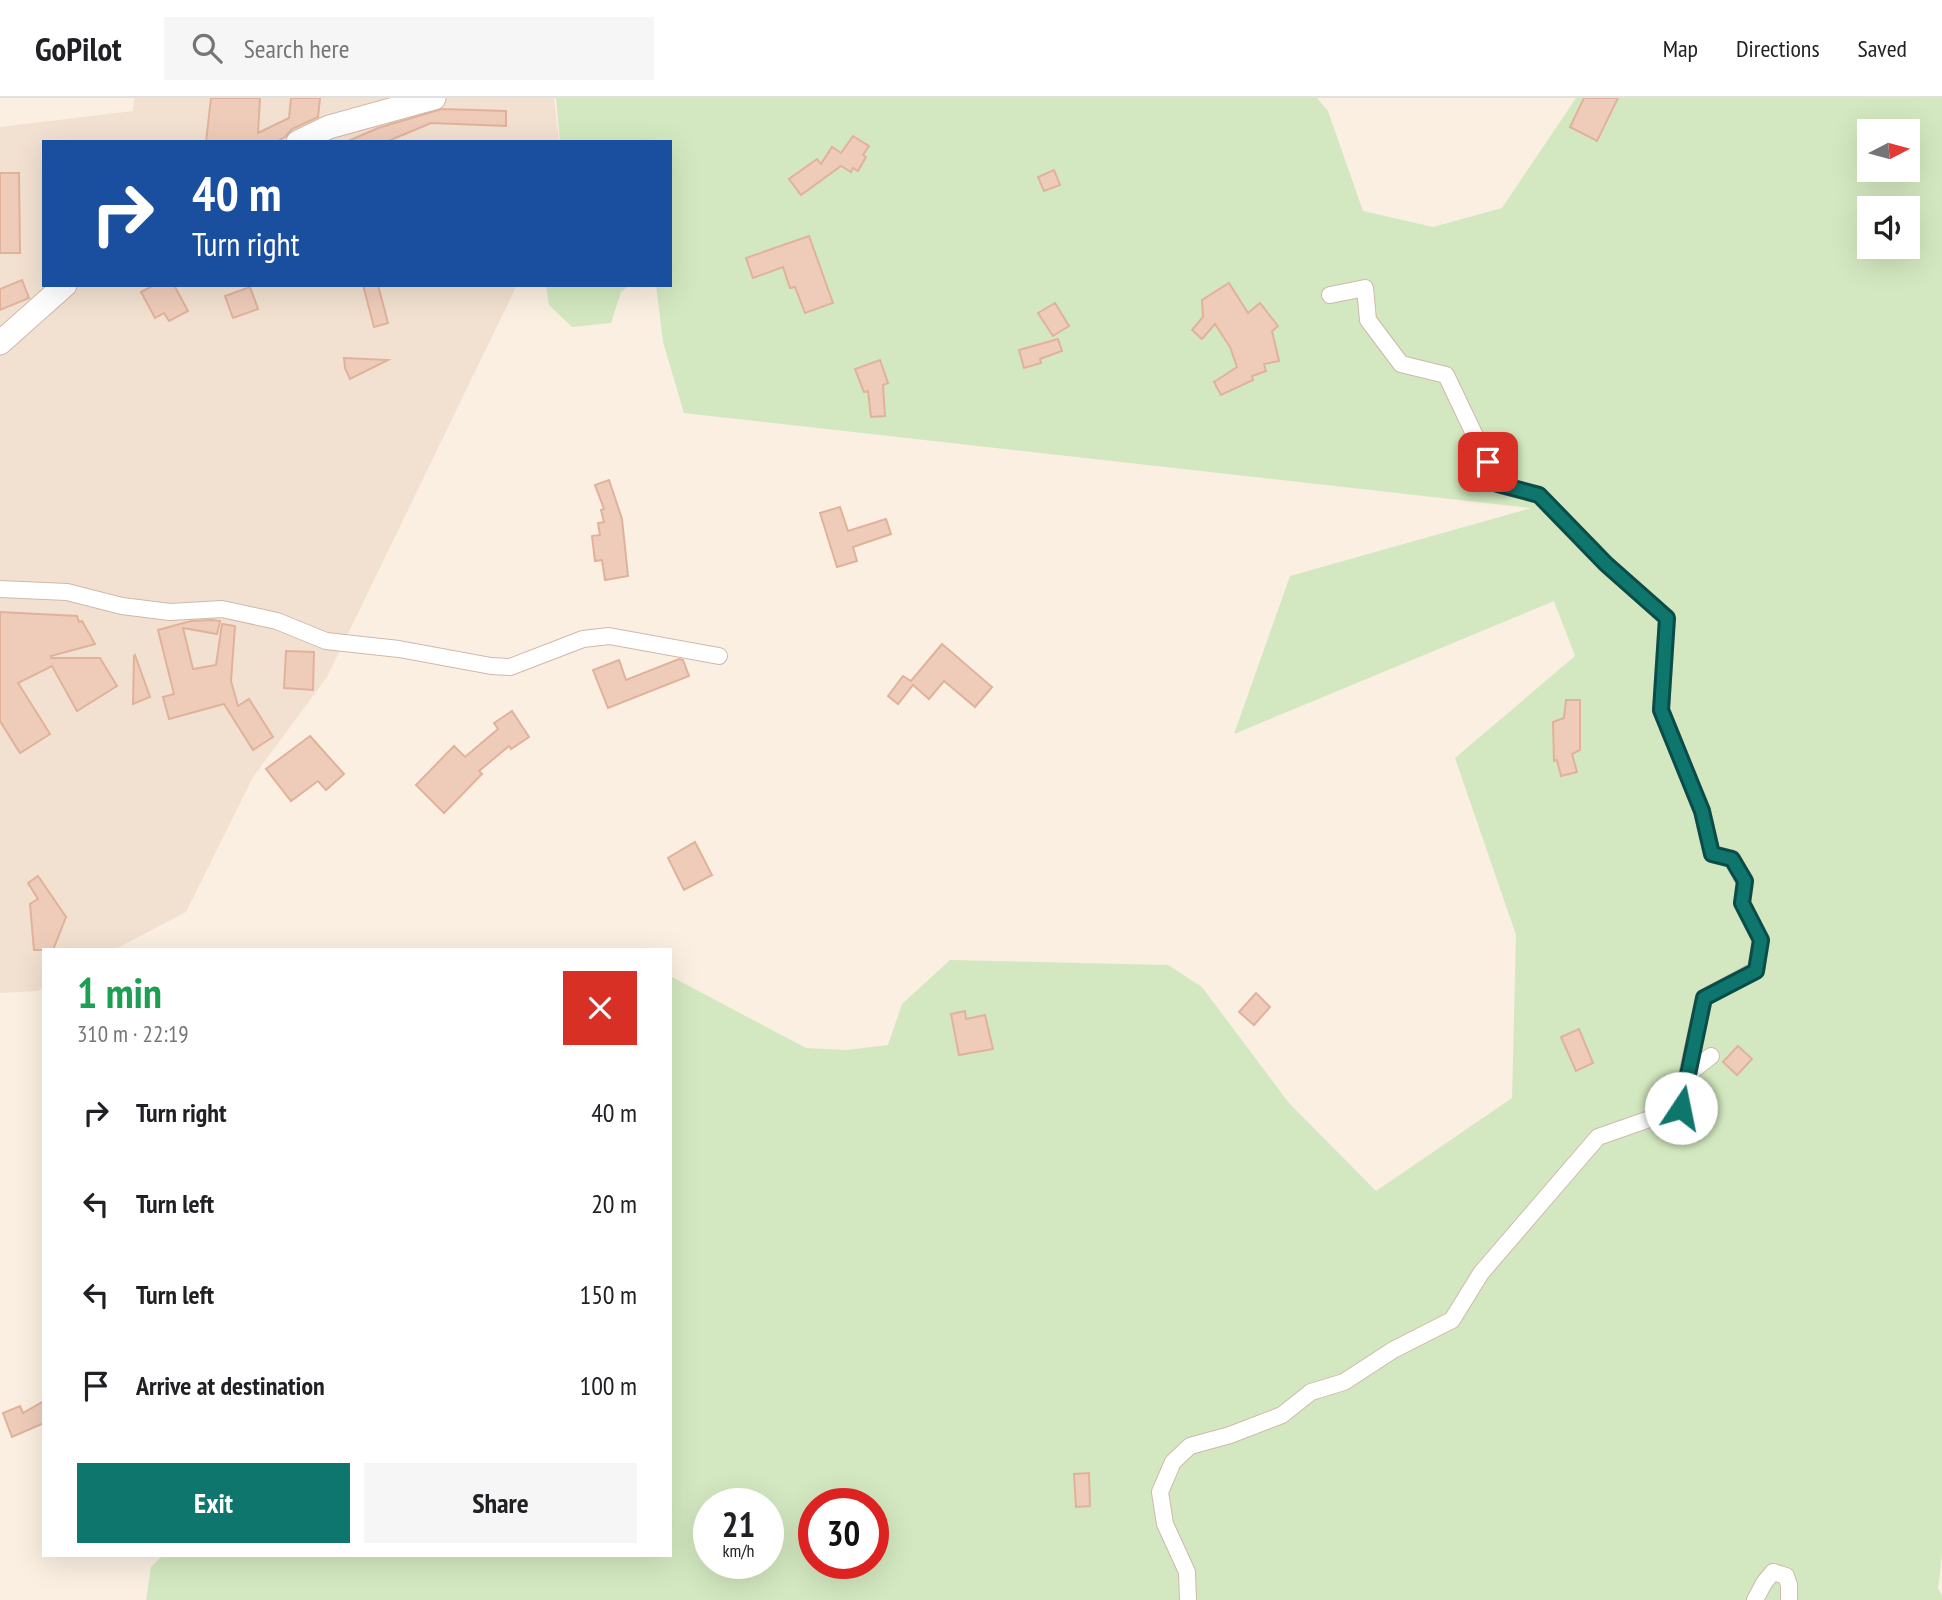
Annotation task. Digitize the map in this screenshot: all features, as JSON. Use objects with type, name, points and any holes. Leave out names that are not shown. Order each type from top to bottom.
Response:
[{"type":"street","points":[[302,140],[329,127],[434,98]]},
{"type":"street","points":[[0,343],[63,287]]},
{"type":"street","points":[[1188,1600],[1188,1572],[1166,1524],[1160,1492],[1173,1462],[1190,1446],[1230,1435],[1282,1415],[1311,1392],[1344,1382],[1393,1350],[1452,1320],[1481,1272],[1598,1137],[1681,1108],[1704,998],[1756,971],[1761,940],[1742,903],[1745,881],[1732,859],[1712,854],[1702,811],[1661,710],[1667,618],[1606,564],[1539,495],[1498,484],[1446,375],[1401,364],[1368,320],[1365,288],[1330,295]]},
{"type":"street","points":[[0,589],[67,592],[122,606],[170,612],[222,609],[277,621],[326,641],[399,649],[491,666],[510,667],[583,639],[609,636],[719,656]]},
{"type":"street","points":[[1687,1075],[1712,1056]]},
{"type":"street","points":[[1755,1600],[1773,1572],[1786,1576],[1789,1600]]},
{"type":"shaded area","points":[[134,98],[554,98],[559,140],[42,140],[42,287],[516,287],[327,677],[253,777],[186,912],[118,948],[42,948],[42,988],[37,991],[0,993],[0,127],[133,111]]},
{"type":"green space","points":[[556,98],[1317,98],[1328,111],[1363,211],[1433,227],[1502,208],[1576,98],[1942,98],[1942,1554],[1938,1589],[1942,1600],[146,1600],[151,1567],[161,1557],[672,1557],[672,977],[806,1048],[847,1050],[888,1045],[902,1004],[950,960],[1168,965],[1202,987],[1289,1103],[1376,1191],[1512,1098],[1516,935],[1455,758],[1575,656],[1554,601],[1234,734],[1290,576],[1531,508],[684,413],[663,342],[656,287],[672,287],[672,140],[560,140]]},
{"type":"green space","points":[[546,287],[627,287],[621,292],[611,323],[572,327],[549,305]]},
{"type":"building","points":[[211,98],[260,98],[258,133],[289,118],[291,98],[320,98],[318,117],[292,129],[280,140],[206,140]]},
{"type":"building","points":[[1584,98],[1618,98],[1597,141],[1570,127]]},
{"type":"building","points":[[442,109],[506,111],[506,126],[431,123],[391,140],[351,140],[378,128]]},
{"type":"building","points":[[853,136],[869,146],[858,171],[853,168],[851,172],[841,166],[801,195],[789,179],[817,159],[821,164],[832,147],[841,153]]},
{"type":"building","points":[[1054,170],[1060,185],[1044,191],[1038,177]]},
{"type":"building","points":[[0,173],[19,173],[20,253],[0,253]]},
{"type":"building","points":[[809,236],[833,303],[805,313],[795,287],[790,288],[783,267],[753,278],[746,258]]},
{"type":"building","points":[[22,280],[29,298],[0,310],[0,289]]},
{"type":"building","points":[[1229,283],[1248,313],[1260,303],[1278,326],[1272,331],[1279,361],[1264,364],[1266,371],[1252,376],[1253,380],[1221,395],[1214,382],[1237,367],[1230,347],[1215,324],[1202,339],[1192,330],[1203,317],[1202,300]]},
{"type":"building","points":[[150,287],[175,287],[188,311],[169,321],[164,313],[155,318],[141,292]]},
{"type":"building","points":[[250,287],[258,309],[233,318],[225,296]]},
{"type":"building","points":[[364,287],[379,287],[388,323],[374,327]]},
{"type":"building","points":[[1055,303],[1069,326],[1053,336],[1038,313]]},
{"type":"building","points":[[1058,339],[1062,351],[1040,359],[1041,363],[1024,368],[1019,350]]},
{"type":"building","points":[[344,358],[388,360],[350,379]]},
{"type":"building","points":[[880,360],[888,383],[883,385],[885,416],[871,417],[868,391],[864,392],[855,369]]},
{"type":"building","points":[[609,480],[622,519],[628,576],[605,580],[602,560],[595,561],[592,536],[600,535],[598,523],[604,522],[601,510],[604,509],[595,485]]},
{"type":"building","points":[[840,507],[848,531],[886,519],[891,534],[853,547],[857,561],[837,567],[820,513]]},
{"type":"building","points":[[0,612],[77,616],[95,644],[51,658],[100,658],[117,686],[77,711],[52,666],[18,683],[50,734],[20,753],[0,721]]},
{"type":"building","points":[[191,621],[220,621],[217,634],[183,628],[193,669],[216,665],[222,624],[235,626],[231,681],[238,706],[249,699],[273,737],[253,750],[224,704],[169,719],[163,697],[174,694],[158,630]]},
{"type":"building","points":[[942,644],[992,687],[975,707],[944,681],[929,699],[913,685],[898,704],[888,696],[903,676],[911,681]]},
{"type":"building","points":[[286,651],[314,652],[313,690],[284,688]]},
{"type":"building","points":[[134,656],[150,697],[133,704]]},
{"type":"building","points":[[679,659],[683,660],[689,676],[608,708],[593,670],[619,660],[626,680]]},
{"type":"building","points":[[1566,700],[1580,700],[1580,750],[1572,754],[1577,772],[1561,776],[1557,760],[1554,761],[1553,722],[1564,718]]},
{"type":"building","points":[[512,711],[529,737],[511,749],[509,746],[479,771],[482,774],[444,813],[416,785],[454,746],[465,757],[498,729],[494,723]]},
{"type":"building","points":[[310,736],[344,774],[326,790],[318,781],[291,801],[266,769]]},
{"type":"building","points":[[695,842],[712,875],[684,890],[668,858]]},
{"type":"building","points":[[38,876],[66,917],[54,948],[34,950],[30,904],[38,899],[28,883]]},
{"type":"building","points":[[1256,993],[1270,1007],[1254,1025],[1239,1012]]},
{"type":"building","points":[[965,1011],[966,1019],[985,1015],[993,1049],[959,1055],[951,1014]]},
{"type":"building","points":[[1579,1029],[1593,1063],[1576,1071],[1561,1037]]},
{"type":"building","points":[[1738,1046],[1752,1059],[1737,1075],[1723,1062]]},
{"type":"building","points":[[42,1402],[42,1424],[12,1437],[3,1413],[20,1406],[23,1413]]},
{"type":"building","points":[[1089,1473],[1090,1506],[1076,1507],[1074,1474]]},
{"type":"route","points":[[1488,462],[1498,484],[1539,495],[1606,564],[1667,618],[1661,710],[1702,811],[1712,854],[1732,859],[1745,881],[1742,903],[1761,940],[1756,971],[1704,998],[1681,1108]]}]
